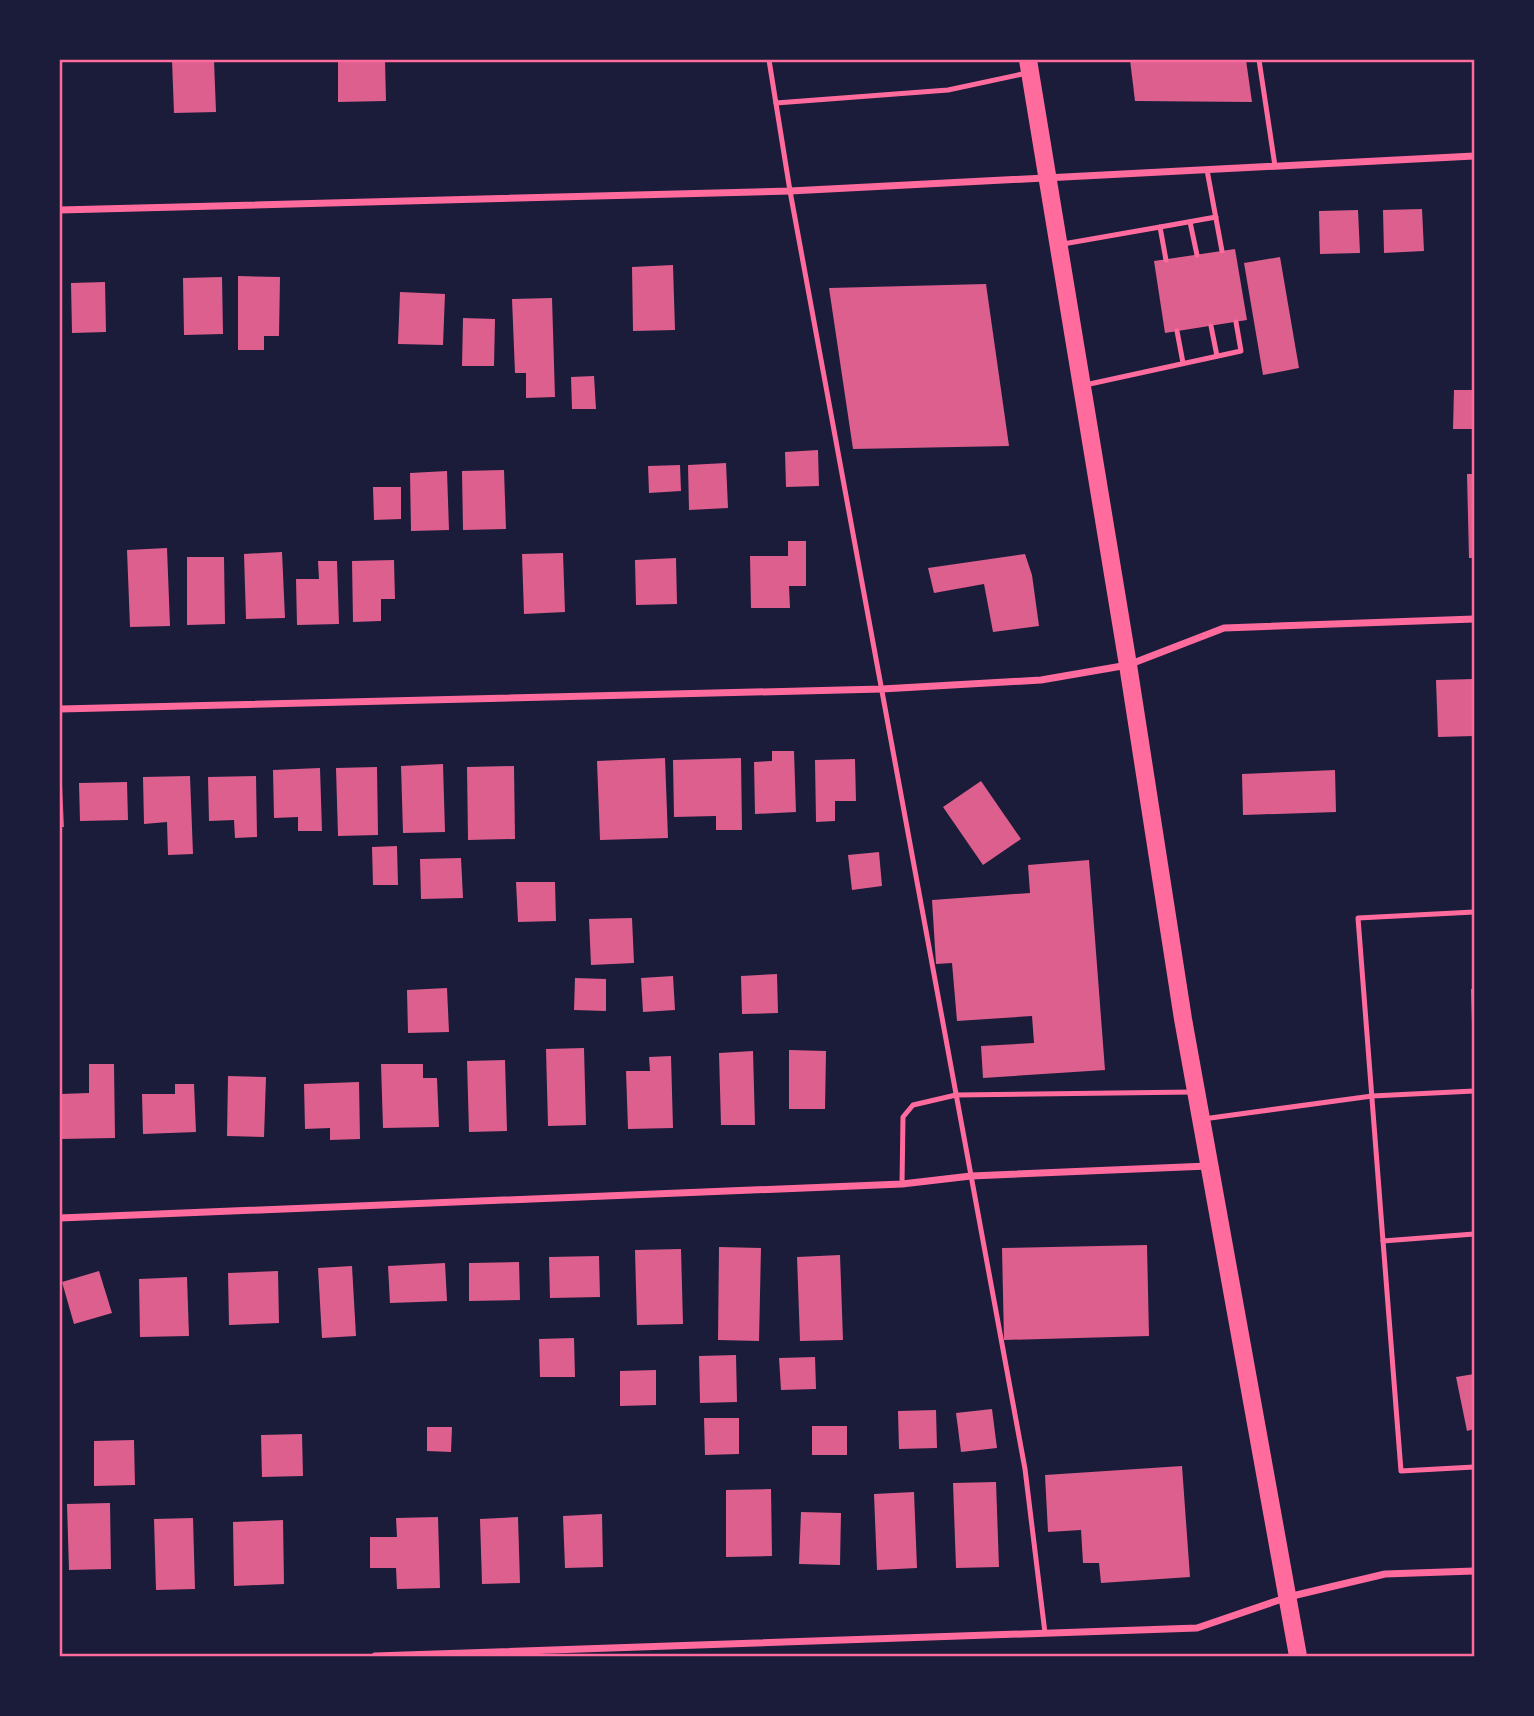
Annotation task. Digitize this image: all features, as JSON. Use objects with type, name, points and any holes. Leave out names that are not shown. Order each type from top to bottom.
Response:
[{"type":"main road","points":[[1029,66],[1196,1092],[1298,1657]]},
{"type":"street","points":[[60,210],[790,191],[1475,156]]},
{"type":"street","points":[[60,709],[882,689],[1041,680],[1128,665],[1224,628],[1475,619]]},
{"type":"street","points":[[60,1217],[902,1184],[971,1176],[1209,1166]]},
{"type":"street","points":[[375,1657],[1197,1628],[1289,1597],[1385,1574],[1475,1571]]},
{"type":"lane","points":[[769,60],[790,191],[1026,1469],[1045,1633]]},
{"type":"lane","points":[[1259,60],[1275,166]]},
{"type":"lane","points":[[776,103],[948,90],[1029,66]]},
{"type":"lane","points":[[1207,170],[1222,251]]},
{"type":"lane","points":[[1057,246],[1216,217]]},
{"type":"lane","points":[[1190,222],[1197,255]]},
{"type":"lane","points":[[1160,227],[1166,260]]},
{"type":"lane","points":[[1080,386],[1241,351],[1236,322]]},
{"type":"lane","points":[[1211,326],[1217,356]]},
{"type":"lane","points":[[1177,331],[1183,363]]},
{"type":"lane","points":[[1475,912],[1359,918],[1401,1471],[1475,1467]]},
{"type":"lane","points":[[1202,1119],[1372,1096],[1475,1091]]},
{"type":"lane","points":[[902,1184],[903,1117],[913,1105],[956,1095],[1196,1092]]},
{"type":"lane","points":[[1383,1241],[1475,1234]]},
{"type":"building","points":[[172,60],[214,60],[216,112],[174,113]]},
{"type":"building","points":[[338,60],[385,60],[386,101],[338,102]]},
{"type":"building","points":[[1130,60],[1246,60],[1252,102],[1135,101]]},
{"type":"building","points":[[1422,209],[1424,251],[1384,253],[1383,210]]},
{"type":"building","points":[[1358,210],[1360,253],[1320,254],[1319,211]]},
{"type":"building","points":[[1235,249],[1247,320],[1165,333],[1154,261]]},
{"type":"building","points":[[1280,257],[1299,368],[1263,375],[1244,263]]},
{"type":"building","points":[[673,265],[675,330],[633,331],[632,267]]},
{"type":"building","points":[[238,276],[280,277],[279,336],[264,336],[264,350],[238,350]]},
{"type":"building","points":[[222,277],[223,334],[184,335],[183,278]]},
{"type":"building","points":[[105,282],[106,332],[72,333],[71,283]]},
{"type":"building","points":[[986,284],[1009,446],[853,449],[829,288]]},
{"type":"building","points":[[400,292],[445,294],[443,345],[398,344]]},
{"type":"building","points":[[552,298],[555,397],[526,398],[526,373],[515,373],[512,299]]},
{"type":"building","points":[[463,318],[495,319],[494,366],[462,366]]},
{"type":"building","points":[[594,376],[596,409],[572,409],[571,377]]},
{"type":"building","points":[[1454,390],[1474,390],[1474,429],[1453,429]]},
{"type":"building","points":[[818,450],[819,486],[786,487],[785,452]]},
{"type":"building","points":[[726,463],[728,508],[689,510],[688,465]]},
{"type":"building","points":[[680,465],[681,491],[649,493],[648,466]]},
{"type":"building","points":[[504,470],[506,529],[463,530],[462,471]]},
{"type":"building","points":[[447,471],[449,530],[411,531],[410,473]]},
{"type":"building","points":[[1467,474],[1474,474],[1474,558],[1469,558]]},
{"type":"building","points":[[373,487],[401,487],[401,519],[374,520]]},
{"type":"building","points":[[788,541],[806,541],[806,586],[789,586],[790,608],[751,608],[750,556],[788,556]]},
{"type":"building","points":[[167,548],[170,626],[130,627],[127,550]]},
{"type":"building","points":[[282,552],[285,618],[246,619],[244,554]]},
{"type":"building","points":[[563,553],[565,612],[524,614],[522,554]]},
{"type":"building","points":[[1025,554],[1032,575],[1039,626],[993,632],[984,584],[934,593],[928,568]]},
{"type":"building","points":[[187,557],[224,557],[225,624],[187,625]]},
{"type":"building","points":[[676,558],[677,604],[636,605],[635,560]]},
{"type":"building","points":[[394,560],[395,599],[381,599],[381,621],[353,622],[352,561]]},
{"type":"building","points":[[318,561],[337,561],[339,624],[297,625],[296,579],[319,579]]},
{"type":"building","points":[[1474,679],[1474,736],[1438,737],[1436,680]]},
{"type":"building","points":[[772,751],[794,751],[796,812],[755,814],[754,762],[772,761]]},
{"type":"building","points":[[665,758],[668,838],[600,840],[597,761]]},
{"type":"building","points":[[741,758],[742,830],[716,830],[716,816],[674,817],[673,760]]},
{"type":"building","points":[[855,759],[856,801],[835,801],[835,821],[816,822],[815,760]]},
{"type":"building","points":[[443,764],[445,832],[403,833],[401,766]]},
{"type":"building","points":[[514,766],[515,839],[468,840],[467,767]]},
{"type":"building","points":[[377,767],[378,835],[338,836],[336,768]]},
{"type":"building","points":[[320,768],[322,831],[298,831],[298,817],[274,818],[273,770]]},
{"type":"building","points":[[1335,770],[1336,812],[1243,815],[1242,774]]},
{"type":"building","points":[[190,776],[193,854],[168,855],[167,822],[144,824],[143,777]]},
{"type":"building","points":[[256,776],[257,837],[235,838],[234,820],[209,821],[208,777]]},
{"type":"building","points":[[981,781],[1021,839],[983,865],[943,807]]},
{"type":"building","points":[[127,782],[128,820],[80,821],[79,783]]},
{"type":"building","points":[[62,785],[64,827],[60,827]]},
{"type":"building","points":[[397,846],[398,885],[373,885],[372,847]]},
{"type":"building","points":[[879,852],[882,886],[852,890],[848,855]]},
{"type":"building","points":[[461,858],[463,898],[421,899],[420,859]]},
{"type":"building","points":[[1089,860],[1105,1070],[983,1078],[981,1046],[1034,1043],[1032,1016],[957,1021],[952,963],[936,964],[932,900],[1030,893],[1028,865]]},
{"type":"building","points":[[516,882],[555,882],[556,921],[518,922]]},
{"type":"building","points":[[632,918],[634,963],[591,965],[589,919]]},
{"type":"building","points":[[777,974],[778,1013],[742,1014],[741,976]]},
{"type":"building","points":[[673,976],[675,1010],[643,1012],[641,978]]},
{"type":"building","points":[[575,978],[606,979],[606,1011],[574,1010]]},
{"type":"building","points":[[447,988],[449,1032],[408,1033],[407,990]]},
{"type":"building","points":[[1471,989],[1474,989],[1474,1024],[1472,1024]]},
{"type":"building","points":[[584,1048],[586,1125],[548,1126],[546,1049]]},
{"type":"building","points":[[789,1050],[826,1051],[825,1109],[789,1109]]},
{"type":"building","points":[[753,1051],[755,1125],[721,1125],[719,1053]]},
{"type":"building","points":[[671,1056],[673,1128],[628,1129],[626,1071],[650,1071],[649,1057]]},
{"type":"building","points":[[505,1060],[507,1131],[469,1132],[467,1061]]},
{"type":"building","points":[[89,1064],[114,1064],[115,1138],[60,1139],[60,1094],[89,1093]]},
{"type":"building","points":[[381,1064],[423,1064],[423,1078],[437,1078],[439,1127],[383,1128]]},
{"type":"building","points":[[228,1076],[266,1077],[264,1137],[227,1136]]},
{"type":"building","points":[[359,1082],[360,1139],[330,1140],[330,1128],[305,1129],[304,1084]]},
{"type":"building","points":[[175,1084],[194,1084],[196,1132],[143,1134],[142,1094],[175,1094]]},
{"type":"building","points":[[1147,1245],[1149,1336],[1004,1340],[1002,1248]]},
{"type":"building","points":[[719,1247],[761,1248],[759,1341],[718,1340]]},
{"type":"building","points":[[681,1249],[683,1324],[637,1325],[635,1250]]},
{"type":"building","points":[[840,1255],[843,1340],[800,1341],[797,1257]]},
{"type":"building","points":[[599,1256],[600,1297],[550,1298],[549,1257]]},
{"type":"building","points":[[519,1262],[520,1300],[469,1301],[469,1263]]},
{"type":"building","points":[[445,1263],[447,1301],[390,1303],[388,1266]]},
{"type":"building","points":[[352,1266],[356,1336],[322,1338],[318,1268]]},
{"type":"building","points":[[99,1271],[112,1313],[74,1324],[62,1282]]},
{"type":"building","points":[[278,1271],[279,1323],[229,1325],[228,1273]]},
{"type":"building","points":[[187,1277],[189,1336],[140,1337],[139,1279]]},
{"type":"building","points":[[574,1338],[575,1377],[540,1377],[539,1339]]},
{"type":"building","points":[[736,1355],[737,1402],[700,1403],[699,1356]]},
{"type":"building","points":[[815,1357],[816,1389],[781,1390],[779,1358]]},
{"type":"building","points":[[656,1370],[656,1405],[620,1406],[620,1371]]},
{"type":"building","points":[[1474,1374],[1474,1429],[1467,1431],[1456,1377]]},
{"type":"building","points":[[992,1409],[997,1448],[961,1452],[956,1413]]},
{"type":"building","points":[[936,1410],[937,1448],[899,1449],[898,1411]]},
{"type":"building","points":[[704,1418],[739,1418],[739,1454],[705,1455]]},
{"type":"building","points":[[812,1426],[847,1426],[847,1455],[812,1455]]},
{"type":"building","points":[[427,1427],[452,1427],[451,1452],[427,1451]]},
{"type":"building","points":[[302,1434],[303,1476],[262,1477],[261,1435]]},
{"type":"building","points":[[134,1440],[135,1485],[94,1486],[94,1441]]},
{"type":"building","points":[[1182,1466],[1190,1577],[1101,1583],[1099,1563],[1083,1563],[1081,1530],[1048,1532],[1045,1475]]},
{"type":"building","points":[[996,1482],[999,1567],[956,1568],[953,1483]]},
{"type":"building","points":[[771,1489],[772,1556],[726,1557],[726,1490]]},
{"type":"building","points":[[914,1492],[917,1568],[877,1570],[874,1494]]},
{"type":"building","points":[[110,1503],[111,1569],[69,1570],[67,1504]]},
{"type":"building","points":[[801,1512],[841,1513],[840,1565],[799,1564]]},
{"type":"building","points":[[602,1514],[603,1567],[565,1568],[563,1516]]},
{"type":"building","points":[[438,1517],[440,1588],[397,1589],[396,1568],[370,1568],[370,1537],[397,1537],[396,1518]]},
{"type":"building","points":[[518,1517],[520,1583],[482,1584],[480,1519]]},
{"type":"building","points":[[193,1518],[195,1589],[156,1590],[154,1519]]},
{"type":"building","points":[[283,1520],[284,1584],[234,1586],[233,1522]]}]
